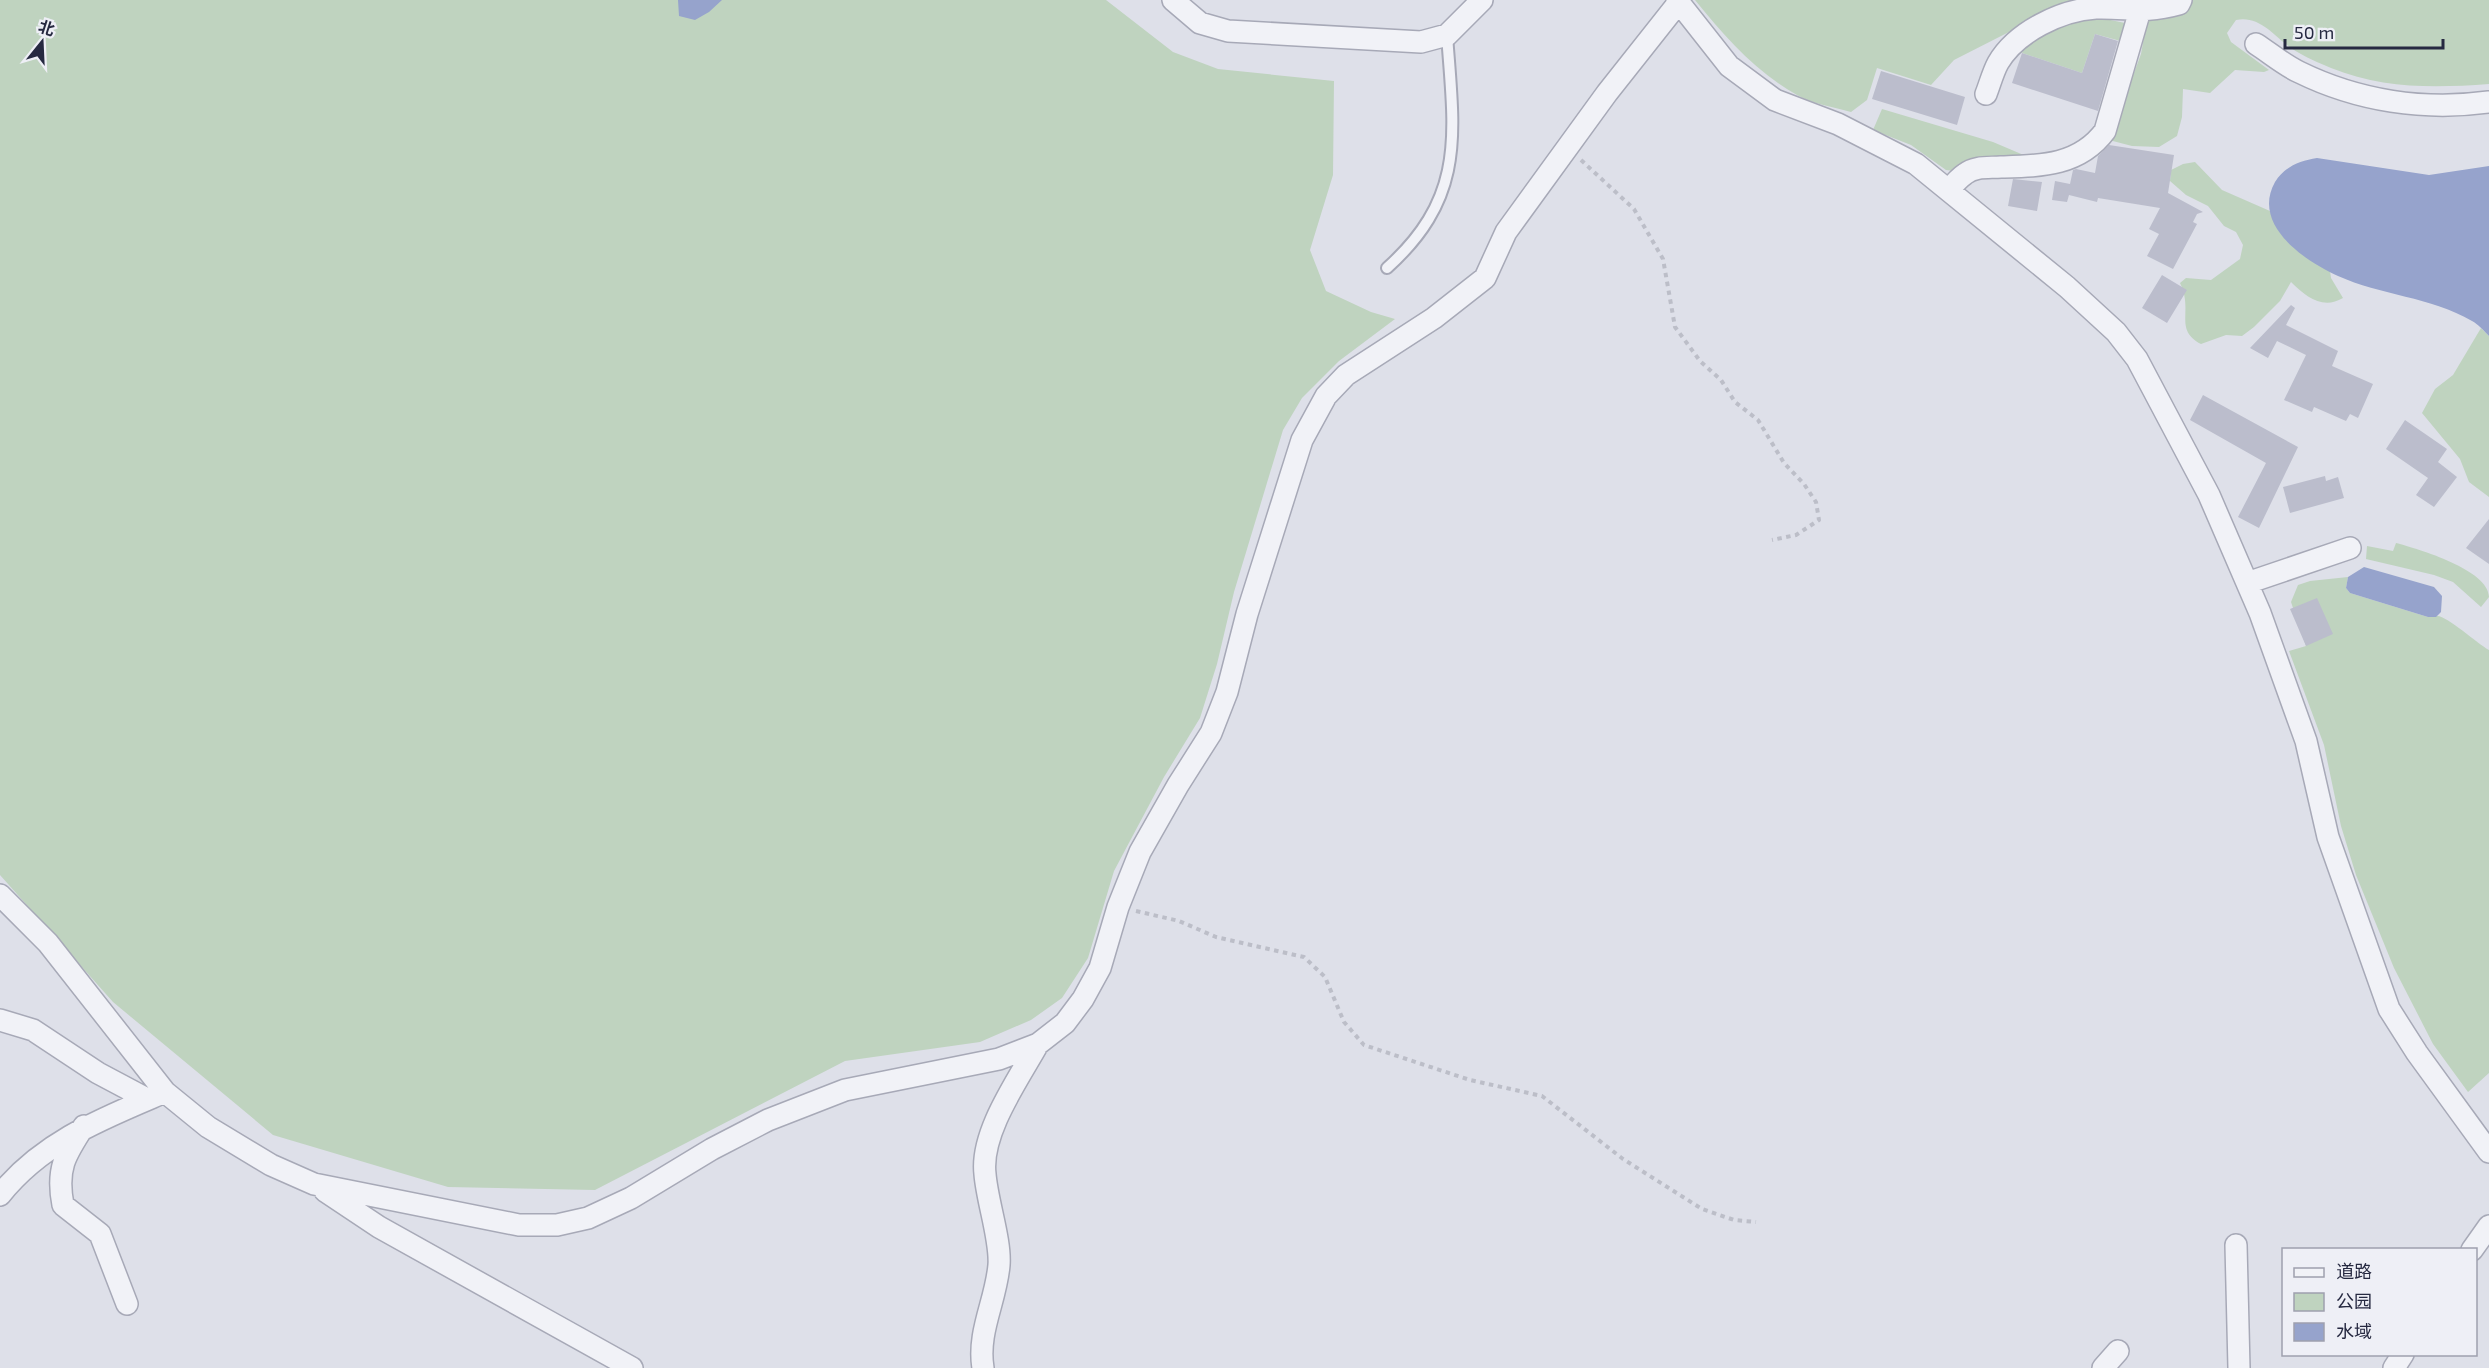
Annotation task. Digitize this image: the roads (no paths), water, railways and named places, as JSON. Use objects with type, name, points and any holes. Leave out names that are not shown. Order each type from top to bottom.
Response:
[{"type":"street","points":[[1173,0],[1200,23],[1228,31],[1420,42],[1447,34],[1482,0]]},
{"type":"street","points":[[1986,94],[1998,63],[2019,38],[2055,19],[2095,8],[2141,6],[2162,9],[2179,4],[2181,0]]},
{"type":"street","points":[[314,1184],[519,1225],[556,1225],[588,1218],[631,1198],[712,1149],[768,1120],[845,1090],[999,1059],[1038,1044],[1065,1023],[1083,999],[1100,968],[1118,907],[1140,852],[1211,733],[1227,692],[1250,604],[1302,440],[1326,396],[1346,375],[1434,318],[1485,278],[1506,232],[1678,1],[1730,66],[1775,100],[1838,124],[1916,164],[2067,287],[2116,332],[2137,359],[2209,495],[2247,584],[2306,741],[2328,837],[2389,1009],[2417,1053],[2489,1152]]},
{"type":"street","points":[[1949,190],[1965,173],[1979,168],[2053,165],[2076,156],[2096,143],[2104,131],[2141,6]]},
{"type":"street","points":[[2256,44],[2298,72],[2343,90],[2387,101],[2434,107],[2489,102]]},
{"type":"street","points":[[2247,584],[2350,548]]},
{"type":"street","points":[[0,895],[48,943],[156,1096]]},
{"type":"street","points":[[0,1020],[33,1030],[98,1072],[156,1096],[271,1165],[314,1184],[379,1227],[628,1367]]},
{"type":"street","points":[[983,1368],[982,1334],[995,1298],[999,1262],[984,1172],[986,1144],[1038,1044]]},
{"type":"street","points":[[0,1195],[43,1151],[84,1126],[156,1096]]},
{"type":"street","points":[[84,1126],[64,1156],[59,1184],[63,1205],[100,1234],[127,1304]]},
{"type":"street","points":[[2473,1248],[2489,1226]]},
{"type":"street","points":[[2236,1245],[2239,1368]]},
{"type":"street","points":[[2103,1368],[2118,1352]]},
{"type":"lane","points":[[1387,268],[1411,246],[1439,204],[1450,161],[1452,127],[1447,34]]},
{"type":"water","points":[[678,0],[722,0],[709,12],[695,20],[679,16]]},
{"type":"water","points":[[2317,158],[2429,175],[2489,166],[2489,336],[2474,322],[2456,313],[2338,276],[2311,261],[2285,240],[2270,213],[2269,198],[2275,182],[2293,165]]},
{"type":"water","points":[[2364,567],[2434,587],[2442,596],[2441,612],[2436,617],[2428,617],[2350,593],[2346,588],[2348,577]]}]
